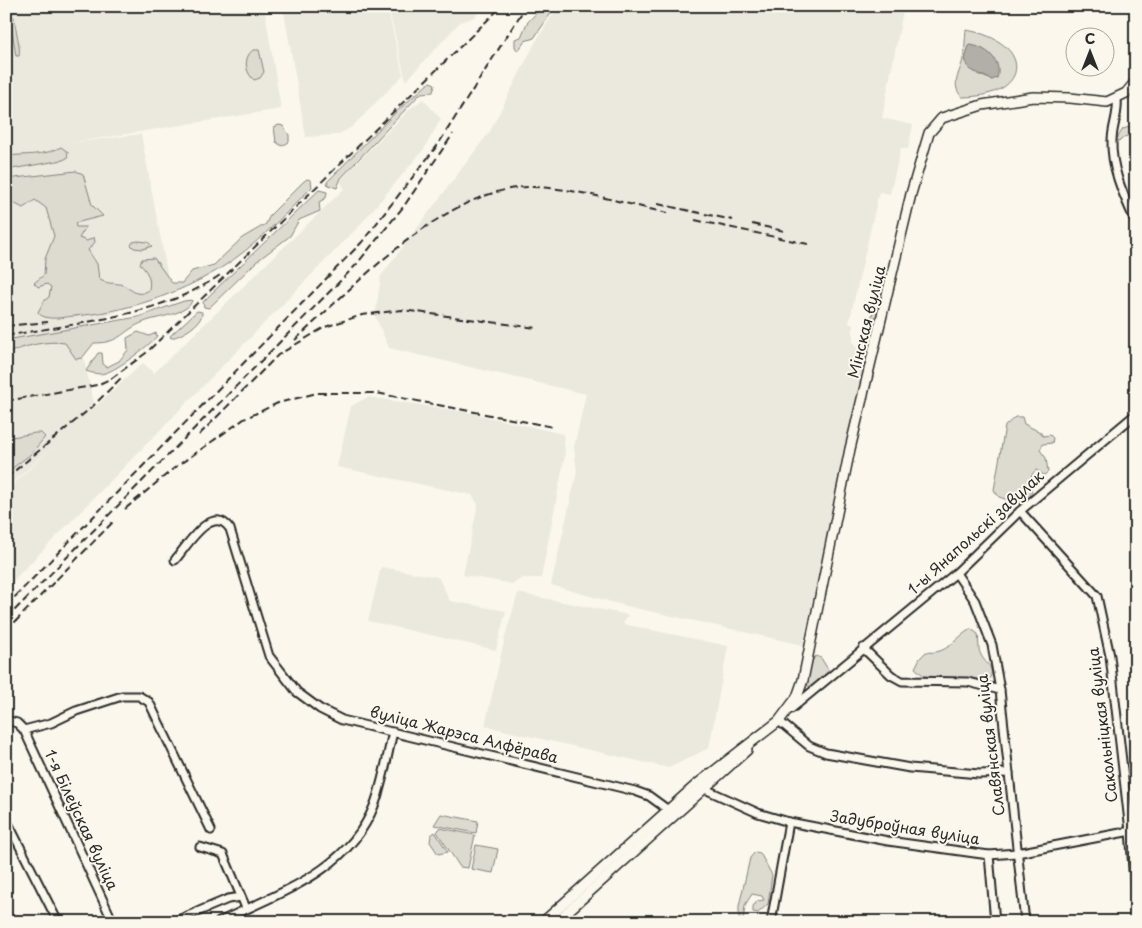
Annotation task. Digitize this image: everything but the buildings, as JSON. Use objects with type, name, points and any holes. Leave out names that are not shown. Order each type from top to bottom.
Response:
[{"type":"main road","points":[[1117,99],[1126,93],[1136,81]]},
{"type":"main road","name":"Мінская вуліца","points":[[764,733],[789,710],[797,698],[803,680],[850,450],[913,187],[929,133],[936,124],[951,114],[1007,100],[1052,97],[1100,102],[1117,99]]},
{"type":"main road","points":[[543,922],[696,785],[764,733]]},
{"type":"main road","points":[[556,922],[676,816],[764,733]]},
{"type":"main road","points":[[696,785],[705,789]]},
{"type":"street","points":[[1117,99],[1117,119],[1113,127],[1113,158],[1120,185],[1136,224]]},
{"type":"street","name":"1-ы Янапольскі завулак","points":[[789,710],[956,573],[1020,511],[1136,414]]},
{"type":"street","name":"Сакольніцкая вуліца","points":[[1020,511],[1097,596],[1100,605],[1110,656],[1133,830],[1136,906]]},
{"type":"street","name":"вуліца Жарэса Алфёрава","points":[[176,560],[204,526],[212,520],[218,519],[225,522],[230,528],[266,650],[297,692],[320,709],[342,720],[634,790],[649,796],[676,816]]},
{"type":"street","name":"Славянская вуліца","points":[[956,573],[975,601],[987,627],[992,645],[1000,690],[1025,922]]},
{"type":"street","points":[[863,648],[891,675],[902,682],[968,682],[1000,690]]},
{"type":"street","points":[[6,720],[17,723],[24,730],[51,723],[76,710],[122,696],[139,696],[149,702],[211,830]]},
{"type":"street","points":[[779,721],[809,746],[826,753],[910,768],[979,774],[1009,773]]},
{"type":"street","name":"1-я Білеўская вуліца","points":[[24,730],[113,922]]},
{"type":"street","points":[[219,922],[313,876],[338,859],[349,847],[362,830],[374,806],[393,732]]},
{"type":"street","name":"Задуброўная вуліца","points":[[705,789],[758,813],[789,822],[888,841],[989,855],[1017,853],[1133,830]]},
{"type":"street","points":[[6,819],[58,922]]},
{"type":"street","points":[[771,922],[789,822]]},
{"type":"street","points":[[200,847],[222,854],[246,908]]},
{"type":"street","points":[[989,855],[995,922]]},
{"type":"street","points":[[173,922],[228,899],[241,897]]},
{"type":"shaded area","points":[[6,6],[264,6],[281,109],[71,143],[141,134],[170,288],[77,329],[95,407],[143,363],[154,373],[344,189],[340,180],[411,108],[423,99],[441,119],[424,149],[359,226],[6,588],[6,491],[57,443],[6,489]]},
{"type":"shaded area","points":[[283,6],[387,6],[403,75],[352,127],[337,135],[306,137]]},
{"type":"shaded area","points":[[388,6],[478,6],[479,11],[475,17],[460,22],[406,81]]},
{"type":"shaded area","points":[[543,6],[556,6],[534,38],[525,41],[518,51],[515,47],[515,39],[521,37],[527,23]]},
{"type":"shaded area","points":[[558,6],[904,6],[882,118],[913,125],[908,149],[901,148],[890,194],[879,192],[849,323],[853,325],[853,342],[865,362],[803,645],[622,605],[551,585],[577,472],[574,447],[586,394],[389,348],[375,316],[381,276],[490,131],[535,43]]},
{"type":"shaded area","points":[[10,17],[14,17],[19,43],[19,56],[16,56]]},
{"type":"shaded area","points":[[966,30],[988,36],[1004,45],[1013,56],[1016,68],[1012,79],[1002,88],[985,95],[962,97],[958,92],[956,83],[964,56]],"holes":[[[969,45],[992,80],[977,74],[966,64]]]},
{"type":"shaded area","points":[[969,45],[981,48],[991,55],[997,65],[997,78],[992,80],[969,69],[965,59]]},
{"type":"shaded area","points":[[253,50],[259,50],[264,72],[260,78],[254,80],[246,65],[248,57]]},
{"type":"shaded area","points":[[430,82],[435,84],[433,92],[421,93],[341,178],[337,188],[328,185],[327,182],[397,111]]},
{"type":"shaded area","points":[[1136,125],[1136,134],[1124,137],[1120,141],[1116,140],[1123,129]]},
{"type":"shaded area","points":[[283,126],[289,135],[289,142],[282,146],[276,142],[274,127]]},
{"type":"shaded area","points":[[61,147],[68,152],[67,158],[63,160],[6,170],[6,156],[42,153]]},
{"type":"shaded area","points":[[76,171],[83,174],[92,205],[103,216],[75,223],[76,227],[86,227],[79,238],[87,241],[94,237],[95,242],[88,250],[97,264],[99,279],[123,285],[138,293],[149,290],[150,286],[148,276],[140,264],[142,259],[154,258],[172,283],[182,283],[192,271],[214,265],[242,238],[266,224],[270,215],[307,179],[311,180],[312,187],[246,250],[234,260],[204,278],[150,301],[112,311],[49,318],[38,312],[44,301],[49,297],[51,287],[47,284],[38,287],[34,283],[44,275],[45,259],[54,236],[46,208],[35,200],[23,208],[6,199],[6,179]]},
{"type":"shaded area","points":[[319,190],[327,192],[326,198],[319,202],[320,211],[299,220],[290,236],[257,261],[209,308],[204,307],[203,302]]},
{"type":"shaded area","points":[[133,242],[148,242],[152,246],[143,249],[134,248],[131,245]]},
{"type":"shaded area","points":[[192,300],[190,305],[179,312],[144,322],[111,341],[94,343],[82,358],[76,359],[65,343],[58,342],[35,344],[6,354],[6,340],[138,317]]},
{"type":"shaded area","points":[[878,302],[880,304],[873,333],[870,336],[868,333],[875,303]]},
{"type":"shaded area","points":[[197,311],[202,312],[199,321],[185,332],[171,338],[170,336]]},
{"type":"shaded area","points":[[138,332],[149,336],[156,333],[157,336],[147,346],[110,371],[101,374],[86,371],[98,353],[102,353],[103,364],[107,367],[119,361],[128,350],[127,338]]},
{"type":"shaded area","points":[[368,397],[466,412],[563,434],[565,455],[541,578],[522,578],[513,584],[463,575],[478,504],[472,495],[337,467],[351,406]]},
{"type":"shaded area","points":[[1015,417],[1022,417],[1024,424],[1040,432],[1043,436],[1050,435],[1053,438],[1052,443],[1043,444],[1040,450],[1046,458],[1048,472],[1044,475],[1036,470],[1033,473],[1031,495],[1027,500],[1019,504],[999,497],[994,490],[1005,426]]},
{"type":"shaded area","points":[[41,433],[45,437],[31,454],[6,473],[6,438]]},
{"type":"shaded area","points":[[381,567],[438,577],[450,601],[506,611],[496,650],[368,621]]},
{"type":"shaded area","points":[[518,593],[628,615],[623,624],[728,646],[709,748],[669,768],[485,726],[505,637]]},
{"type":"shaded area","points":[[971,629],[978,634],[980,653],[991,669],[989,680],[924,676],[915,668],[920,658],[926,652],[940,651]]},
{"type":"shaded area","points":[[816,656],[821,658],[829,671],[811,687],[807,685],[808,677]]},
{"type":"shaded area","points":[[441,814],[478,821],[476,833],[434,825]]},
{"type":"shaded area","points":[[440,828],[475,835],[468,868],[460,867],[437,832]]},
{"type":"shaded area","points":[[435,832],[448,852],[438,854],[430,842],[431,835]]},
{"type":"shaded area","points":[[476,845],[498,849],[493,873],[471,869]]},
{"type":"shaded area","points":[[755,852],[760,853],[772,875],[768,904],[758,913],[753,912],[753,906],[757,901],[764,900],[762,896],[752,894],[745,905],[743,922],[739,922],[739,906],[750,858]]},
{"type":"railway","points":[[6,401],[97,385],[112,378],[146,353],[502,6]]},
{"type":"railway","points":[[6,606],[362,242],[437,146],[526,6]]},
{"type":"railway","points":[[6,619],[356,265],[404,206],[453,134]]},
{"type":"railway","points":[[295,340],[404,242],[436,220],[468,203],[500,191],[533,187],[567,190],[668,213]]},
{"type":"railway","points":[[658,204],[733,220]]},
{"type":"railway","points":[[695,220],[808,244]]},
{"type":"railway","points":[[752,224],[784,231]]},
{"type":"railway","points":[[6,336],[89,322],[145,309],[197,289],[220,275]]},
{"type":"railway","points":[[199,435],[278,355],[325,327],[362,315],[402,310],[536,328]]},
{"type":"railway","points":[[6,326],[48,322]]},
{"type":"railway","points":[[6,478],[92,407],[123,376]]},
{"type":"railway","points":[[125,509],[173,469],[244,419],[278,403],[317,393],[376,393],[553,427]]},
{"type":"railway","points":[[6,631],[113,522]]}]
